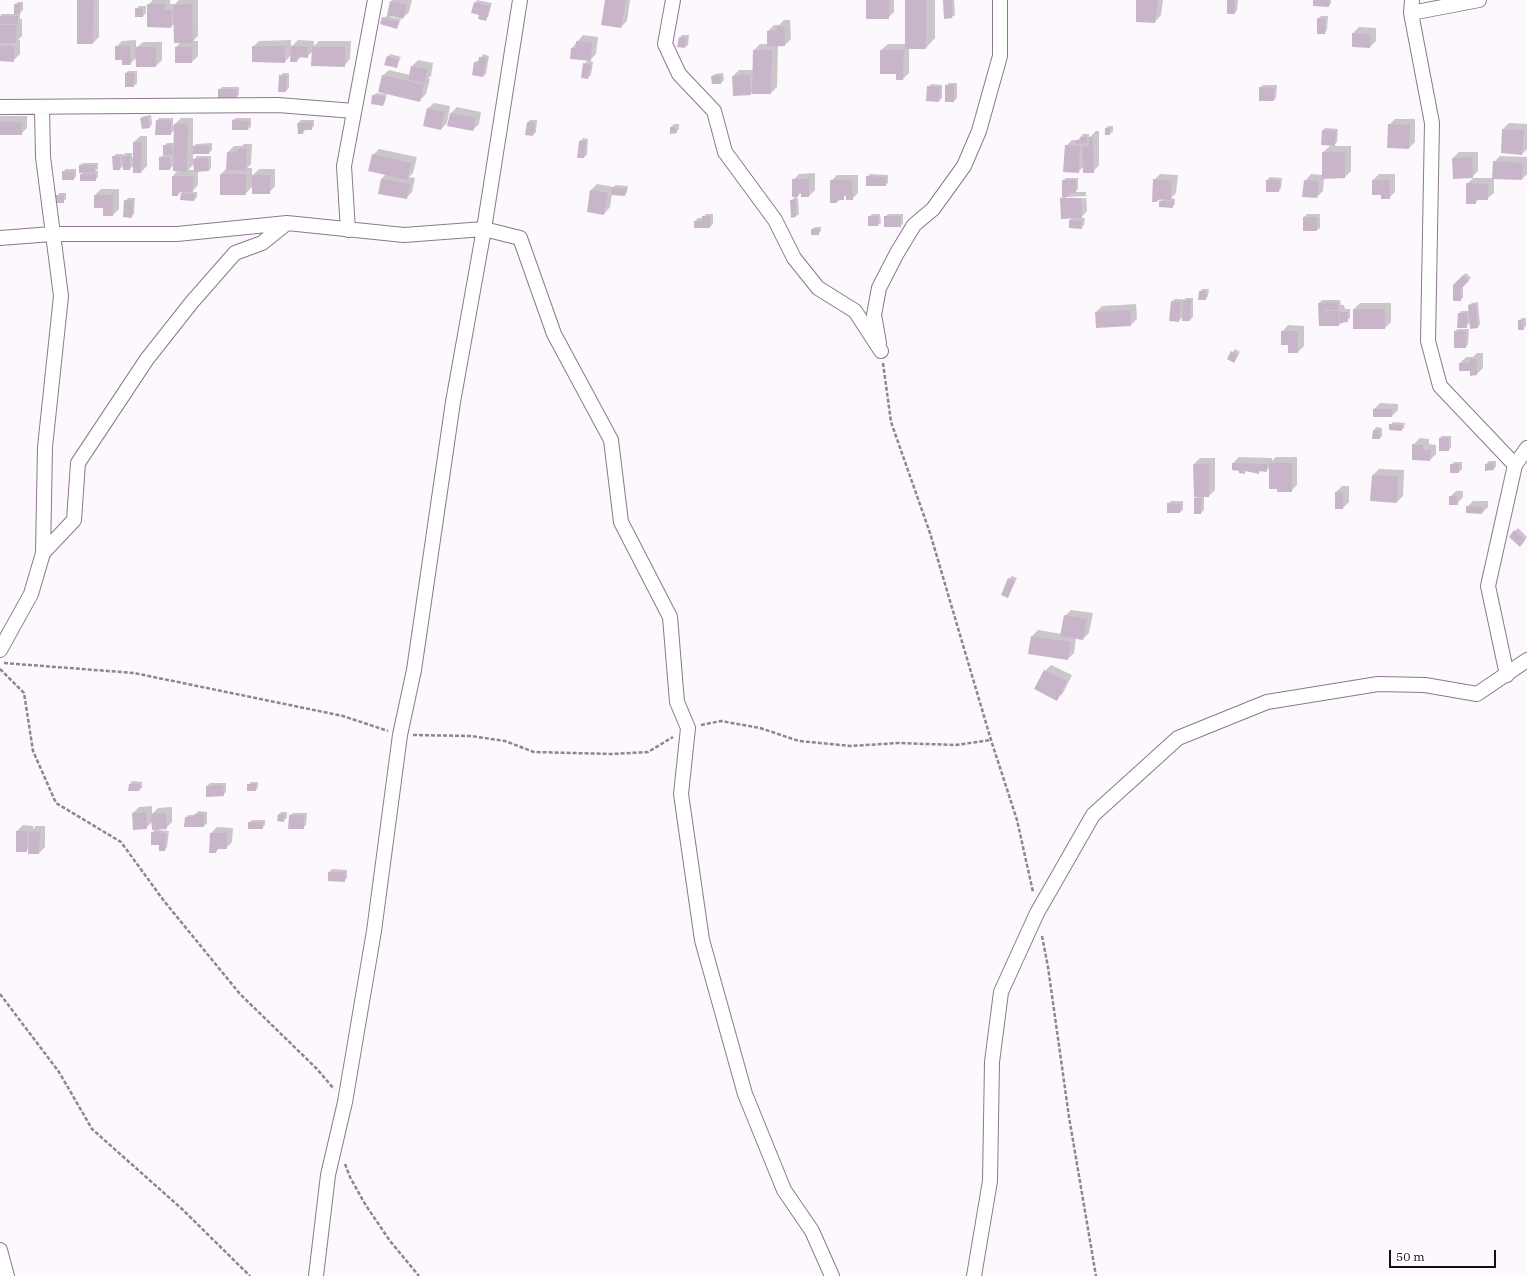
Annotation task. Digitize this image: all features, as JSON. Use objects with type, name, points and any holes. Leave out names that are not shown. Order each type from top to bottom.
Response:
[{"type":"street","points":[[348,230],[344,166],[375,0]]},
{"type":"street","points":[[316,1276],[328,1175],[345,1102],[374,931],[400,735],[414,670],[453,402],[484,229],[520,0]]},
{"type":"street","points":[[673,0],[665,44],[679,74],[714,111],[724,152],[775,220],[794,258],[818,288],[855,311],[881,351]]},
{"type":"street","points":[[881,351],[874,315],[879,288],[897,253],[914,225],[932,209],[964,166],[979,131],[1000,56],[1000,0]]},
{"type":"street","points":[[1479,0],[1412,6],[1432,123],[1428,341],[1440,386],[1515,465]]},
{"type":"street","points":[[0,107],[42,108],[278,105],[354,111]]},
{"type":"street","points":[[0,650],[31,594],[43,553],[45,448],[61,296],[43,157],[42,108]]},
{"type":"street","points":[[0,238],[52,234],[177,234],[287,223],[404,235],[484,229],[520,238],[554,334],[611,440],[621,522],[670,617],[677,702],[688,728],[681,794],[702,940],[745,1094],[784,1190],[812,1231],[832,1276]]},
{"type":"street","points":[[43,553],[74,520],[78,463],[147,359],[192,302],[235,253],[262,243],[287,223]]},
{"type":"street","points":[[1507,675],[1488,586],[1515,465],[1527,448]]},
{"type":"street","points":[[974,1276],[990,1181],[992,1062],[1001,992],[1037,913],[1092,815],[1178,738],[1267,702],[1378,684],[1425,685],[1477,694],[1527,660]]},
{"type":"street","points":[[0,1250],[7,1276]]},
{"type":"path","points":[[881,351],[891,422],[930,533],[991,740],[1017,820],[1048,967],[1069,1117],[1096,1276]]},
{"type":"path","points":[[0,663],[134,673],[343,716],[400,735]]},
{"type":"path","points":[[0,670],[24,693],[33,751],[56,803],[121,842],[164,901],[240,994],[317,1069],[345,1102]]},
{"type":"path","points":[[0,994],[59,1072],[92,1129],[182,1209],[250,1276]]},
{"type":"path","points":[[337,1136],[350,1177],[390,1241],[419,1276]]},
{"type":"building","points":[[77,0],[94,0],[93,44],[77,44]]},
{"type":"building","points":[[605,0],[626,0],[621,28],[601,25]]},
{"type":"building","points":[[866,0],[889,0],[889,19],[866,19]]},
{"type":"building","points":[[905,0],[926,0],[926,49],[905,49]]},
{"type":"building","points":[[943,0],[952,0],[952,18],[944,19]]},
{"type":"building","points":[[1136,0],[1158,0],[1155,23],[1136,22]]},
{"type":"building","points":[[1227,0],[1235,0],[1235,14],[1227,14]]},
{"type":"building","points":[[1313,0],[1329,0],[1329,7],[1313,6]]},
{"type":"building","points":[[390,1],[407,5],[403,19],[387,15]]},
{"type":"building","points":[[474,2],[490,6],[486,21],[478,19],[479,15],[471,13]]},
{"type":"building","points":[[14,4],[21,4],[20,14],[14,14]]},
{"type":"building","points":[[147,4],[165,4],[165,10],[172,10],[171,28],[147,27]]},
{"type":"building","points":[[192,4],[193,43],[174,43],[173,5]]},
{"type":"building","points":[[135,8],[143,9],[143,17],[135,17]]},
{"type":"building","points":[[0,16],[18,16],[18,24],[0,24]]},
{"type":"building","points":[[382,17],[399,22],[397,29],[380,24]]},
{"type":"building","points":[[1317,18],[1325,19],[1325,34],[1317,34]]},
{"type":"building","points":[[0,25],[17,25],[16,43],[0,43]]},
{"type":"building","points":[[777,26],[784,26],[785,46],[767,47],[767,31],[777,30]]},
{"type":"building","points":[[1352,33],[1370,34],[1370,48],[1352,47]]},
{"type":"building","points":[[679,37],[686,38],[685,48],[677,47]]},
{"type":"building","points":[[576,41],[592,43],[591,61],[570,59],[571,48],[576,48]]},
{"type":"building","points":[[0,46],[14,46],[14,62],[0,61]]},
{"type":"building","points":[[115,46],[130,46],[131,65],[122,65],[122,60],[115,60]]},
{"type":"building","points":[[252,46],[285,46],[285,63],[252,62]]},
{"type":"building","points":[[291,46],[308,47],[308,58],[298,57],[297,62],[290,62]]},
{"type":"building","points":[[135,47],[156,47],[156,67],[136,67]]},
{"type":"building","points":[[175,47],[192,47],[192,63],[175,63]]},
{"type":"building","points":[[312,47],[345,47],[345,67],[311,66]]},
{"type":"building","points":[[753,50],[772,50],[771,94],[752,94]]},
{"type":"building","points":[[880,50],[904,50],[903,80],[896,80],[896,74],[880,74]]},
{"type":"building","points":[[387,56],[399,60],[397,68],[384,65]]},
{"type":"building","points":[[479,57],[487,58],[483,77],[472,75],[474,62],[478,63]]},
{"type":"building","points":[[583,63],[591,65],[588,79],[581,78]]},
{"type":"building","points":[[411,66],[427,69],[425,83],[408,80]]},
{"type":"building","points":[[125,73],[134,73],[134,87],[125,87]]},
{"type":"building","points":[[279,75],[287,75],[286,92],[278,92]]},
{"type":"building","points":[[382,75],[424,85],[420,102],[378,92]]},
{"type":"building","points":[[721,75],[721,84],[712,84],[711,76]]},
{"type":"building","points":[[750,75],[751,95],[733,96],[732,76]]},
{"type":"building","points":[[945,85],[954,85],[954,102],[945,102]]},
{"type":"building","points":[[927,86],[940,87],[939,102],[926,101]]},
{"type":"building","points":[[1259,87],[1274,88],[1274,101],[1259,101]]},
{"type":"building","points":[[218,89],[237,89],[237,98],[218,98]]},
{"type":"building","points":[[372,95],[385,97],[383,106],[371,104]]},
{"type":"building","points":[[427,108],[444,112],[441,130],[423,126]]},
{"type":"building","points":[[450,113],[476,118],[473,131],[447,126]]},
{"type":"building","points":[[148,117],[150,128],[142,129],[140,118]]},
{"type":"building","points":[[156,120],[171,120],[171,135],[155,135]]},
{"type":"building","points":[[232,120],[249,121],[248,130],[232,130]]},
{"type":"building","points":[[0,122],[22,122],[22,135],[0,135]]},
{"type":"building","points":[[312,122],[312,130],[303,130],[303,134],[298,134],[297,123]]},
{"type":"building","points":[[527,122],[535,123],[533,136],[525,135]]},
{"type":"building","points":[[174,124],[188,124],[187,172],[173,171]]},
{"type":"building","points":[[1388,124],[1410,125],[1409,149],[1387,148]]},
{"type":"building","points":[[670,127],[676,127],[677,133],[670,134]]},
{"type":"building","points":[[1105,128],[1110,128],[1110,135],[1105,135]]},
{"type":"building","points":[[1502,129],[1524,130],[1522,155],[1501,153]]},
{"type":"building","points":[[1322,130],[1336,131],[1335,146],[1321,145]]},
{"type":"building","points":[[1080,137],[1087,137],[1087,143],[1076,144],[1076,140],[1080,140]]},
{"type":"building","points":[[1089,137],[1093,137],[1094,173],[1083,173],[1082,146],[1089,146]]},
{"type":"building","points":[[579,141],[586,141],[584,158],[577,158]]},
{"type":"building","points":[[133,142],[142,142],[141,173],[133,173]]},
{"type":"building","points":[[163,145],[172,145],[172,155],[163,155]]},
{"type":"building","points":[[1065,145],[1080,146],[1079,173],[1063,172]]},
{"type":"building","points":[[193,146],[209,146],[209,154],[193,154]]},
{"type":"building","points":[[237,149],[247,149],[246,171],[226,170],[227,152],[237,152]]},
{"type":"building","points":[[1322,152],[1345,152],[1345,178],[1322,179]]},
{"type":"building","points":[[372,154],[411,163],[407,180],[368,171]]},
{"type":"building","points":[[130,155],[130,170],[123,170],[122,156]]},
{"type":"building","points":[[112,156],[120,156],[120,170],[113,170]]},
{"type":"building","points":[[159,157],[170,157],[170,170],[159,170]]},
{"type":"building","points":[[1472,157],[1473,178],[1453,179],[1452,158]]},
{"type":"building","points":[[208,158],[209,171],[194,172],[193,159]]},
{"type":"building","points":[[1493,161],[1523,163],[1522,180],[1492,179]]},
{"type":"building","points":[[79,165],[95,165],[95,172],[79,173]]},
{"type":"building","points":[[62,171],[74,172],[74,180],[62,180]]},
{"type":"building","points":[[80,174],[96,174],[96,181],[80,181]]},
{"type":"building","points":[[220,174],[246,174],[246,195],[220,195]]},
{"type":"building","points":[[252,175],[270,175],[270,194],[252,194]]},
{"type":"building","points":[[172,176],[193,176],[193,192],[178,192],[178,196],[172,196]]},
{"type":"building","points":[[866,176],[886,177],[886,186],[866,186]]},
{"type":"building","points":[[381,179],[410,184],[407,199],[378,194]]},
{"type":"building","points":[[792,179],[809,179],[809,197],[801,197],[801,192],[798,192],[798,197],[792,197]]},
{"type":"building","points":[[1153,179],[1172,181],[1171,200],[1157,199],[1157,202],[1152,202]]},
{"type":"building","points":[[830,180],[852,180],[853,200],[846,200],[846,195],[844,196],[844,200],[837,200],[837,203],[830,203]]},
{"type":"building","points":[[1062,180],[1076,180],[1076,193],[1068,193],[1068,197],[1062,197]]},
{"type":"building","points":[[1266,180],[1280,180],[1279,192],[1266,192]]},
{"type":"building","points":[[1304,180],[1319,181],[1317,198],[1302,197]]},
{"type":"building","points":[[1372,180],[1389,180],[1390,199],[1381,199],[1381,195],[1372,195]]},
{"type":"building","points":[[1466,183],[1488,184],[1488,200],[1476,200],[1476,204],[1466,204]]},
{"type":"building","points":[[612,187],[626,189],[625,196],[611,195]]},
{"type":"building","points":[[590,190],[608,193],[604,215],[587,212]]},
{"type":"building","points":[[181,193],[195,194],[194,201],[180,200]]},
{"type":"building","points":[[56,195],[64,195],[64,203],[56,203]]},
{"type":"building","points":[[94,195],[113,195],[113,216],[103,216],[103,208],[94,208]]},
{"type":"building","points":[[1060,198],[1081,198],[1082,218],[1061,219]]},
{"type":"building","points":[[124,200],[133,201],[132,218],[123,217]]},
{"type":"building","points":[[790,200],[796,200],[796,217],[791,218]]},
{"type":"building","points":[[1159,201],[1173,201],[1173,208],[1159,207]]},
{"type":"building","points":[[702,216],[710,216],[710,228],[694,228],[694,221],[702,221]]},
{"type":"building","points":[[868,216],[878,216],[878,226],[868,226]]},
{"type":"building","points":[[884,216],[901,216],[901,227],[884,227]]},
{"type":"building","points":[[1303,217],[1317,217],[1317,231],[1303,231]]},
{"type":"building","points":[[1069,220],[1082,221],[1082,229],[1069,228]]},
{"type":"building","points":[[811,229],[819,229],[819,235],[811,235]]},
{"type":"building","points":[[1463,275],[1469,281],[1461,289],[1461,301],[1453,301],[1453,285]]},
{"type":"building","points":[[1199,291],[1206,291],[1206,300],[1198,300]]},
{"type":"building","points":[[1183,300],[1191,300],[1190,321],[1182,321]]},
{"type":"building","points":[[1171,301],[1181,302],[1179,322],[1169,321]]},
{"type":"building","points":[[1338,302],[1338,310],[1326,310],[1325,308],[1325,313],[1326,311],[1339,311],[1339,326],[1319,326],[1318,303]]},
{"type":"building","points":[[1476,304],[1478,328],[1470,329],[1468,305]]},
{"type":"building","points":[[1353,309],[1385,309],[1385,329],[1353,329]]},
{"type":"building","points":[[1130,310],[1131,326],[1096,328],[1095,312]]},
{"type":"building","points":[[1340,312],[1348,312],[1348,322],[1340,323]]},
{"type":"building","points":[[1458,313],[1467,313],[1467,328],[1457,328]]},
{"type":"building","points":[[1518,320],[1523,320],[1524,330],[1518,330]]},
{"type":"building","points":[[1281,331],[1298,331],[1298,353],[1288,353],[1288,345],[1281,345]]},
{"type":"building","points":[[1454,331],[1466,331],[1466,348],[1454,348]]},
{"type":"building","points":[[1231,351],[1238,355],[1234,363],[1227,359]]},
{"type":"building","points":[[1470,359],[1477,359],[1477,375],[1470,376],[1470,371],[1459,371],[1459,363],[1470,363]]},
{"type":"building","points":[[1373,409],[1392,409],[1392,417],[1373,417]]},
{"type":"building","points":[[1389,424],[1402,425],[1402,431],[1389,430]]},
{"type":"building","points":[[1373,430],[1380,430],[1380,439],[1372,439]]},
{"type":"building","points":[[1439,438],[1449,438],[1449,451],[1439,451]]},
{"type":"building","points":[[1412,444],[1423,445],[1423,450],[1431,450],[1430,461],[1412,460]]},
{"type":"building","points":[[1232,463],[1267,464],[1267,472],[1259,471],[1259,474],[1245,471],[1245,474],[1239,473],[1239,471],[1232,470]]},
{"type":"building","points":[[1269,463],[1292,463],[1292,492],[1277,492],[1277,489],[1269,489]]},
{"type":"building","points":[[1493,463],[1494,470],[1485,471],[1485,464]]},
{"type":"building","points":[[1193,464],[1209,464],[1209,497],[1194,497]]},
{"type":"building","points":[[1450,464],[1459,464],[1459,473],[1450,473]]},
{"type":"building","points":[[1372,475],[1398,476],[1397,503],[1370,501]]},
{"type":"building","points":[[1335,492],[1343,492],[1343,509],[1335,509]]},
{"type":"building","points":[[1449,496],[1457,496],[1458,505],[1449,505]]},
{"type":"building","points":[[1194,498],[1202,498],[1201,514],[1194,514]]},
{"type":"building","points":[[1167,503],[1181,504],[1180,513],[1167,513]]},
{"type":"building","points":[[1466,506],[1483,507],[1482,514],[1466,513]]},
{"type":"building","points":[[1514,530],[1525,540],[1520,547],[1509,537]]},
{"type":"building","points":[[1008,578],[1015,581],[1008,598],[1001,595]]},
{"type":"building","points":[[1064,615],[1087,619],[1083,640],[1060,636]]},
{"type":"building","points":[[1031,636],[1071,642],[1068,660],[1028,654]]},
{"type":"building","points":[[1044,670],[1067,681],[1057,701],[1034,689]]},
{"type":"building","points":[[129,784],[140,784],[139,791],[128,791]]},
{"type":"building","points":[[247,784],[256,784],[256,791],[247,791]]},
{"type":"building","points":[[223,785],[224,796],[206,797],[206,786]]},
{"type":"building","points":[[146,812],[147,829],[133,830],[132,813]]},
{"type":"building","points":[[166,813],[167,829],[152,830],[151,814]]},
{"type":"building","points":[[194,814],[204,814],[204,827],[184,827],[185,817],[194,817]]},
{"type":"building","points":[[278,814],[285,814],[284,822],[277,821]]},
{"type":"building","points":[[289,815],[304,815],[304,829],[288,829]]},
{"type":"building","points":[[248,822],[263,822],[263,829],[248,829]]},
{"type":"building","points":[[16,831],[27,831],[27,852],[16,852]]},
{"type":"building","points":[[29,831],[40,832],[39,854],[28,854]]},
{"type":"building","points":[[151,832],[166,833],[165,851],[159,851],[159,845],[151,845]]},
{"type":"building","points":[[210,833],[227,833],[227,849],[217,849],[216,853],[209,853]]},
{"type":"building","points":[[328,872],[345,872],[345,882],[328,881]]}]
